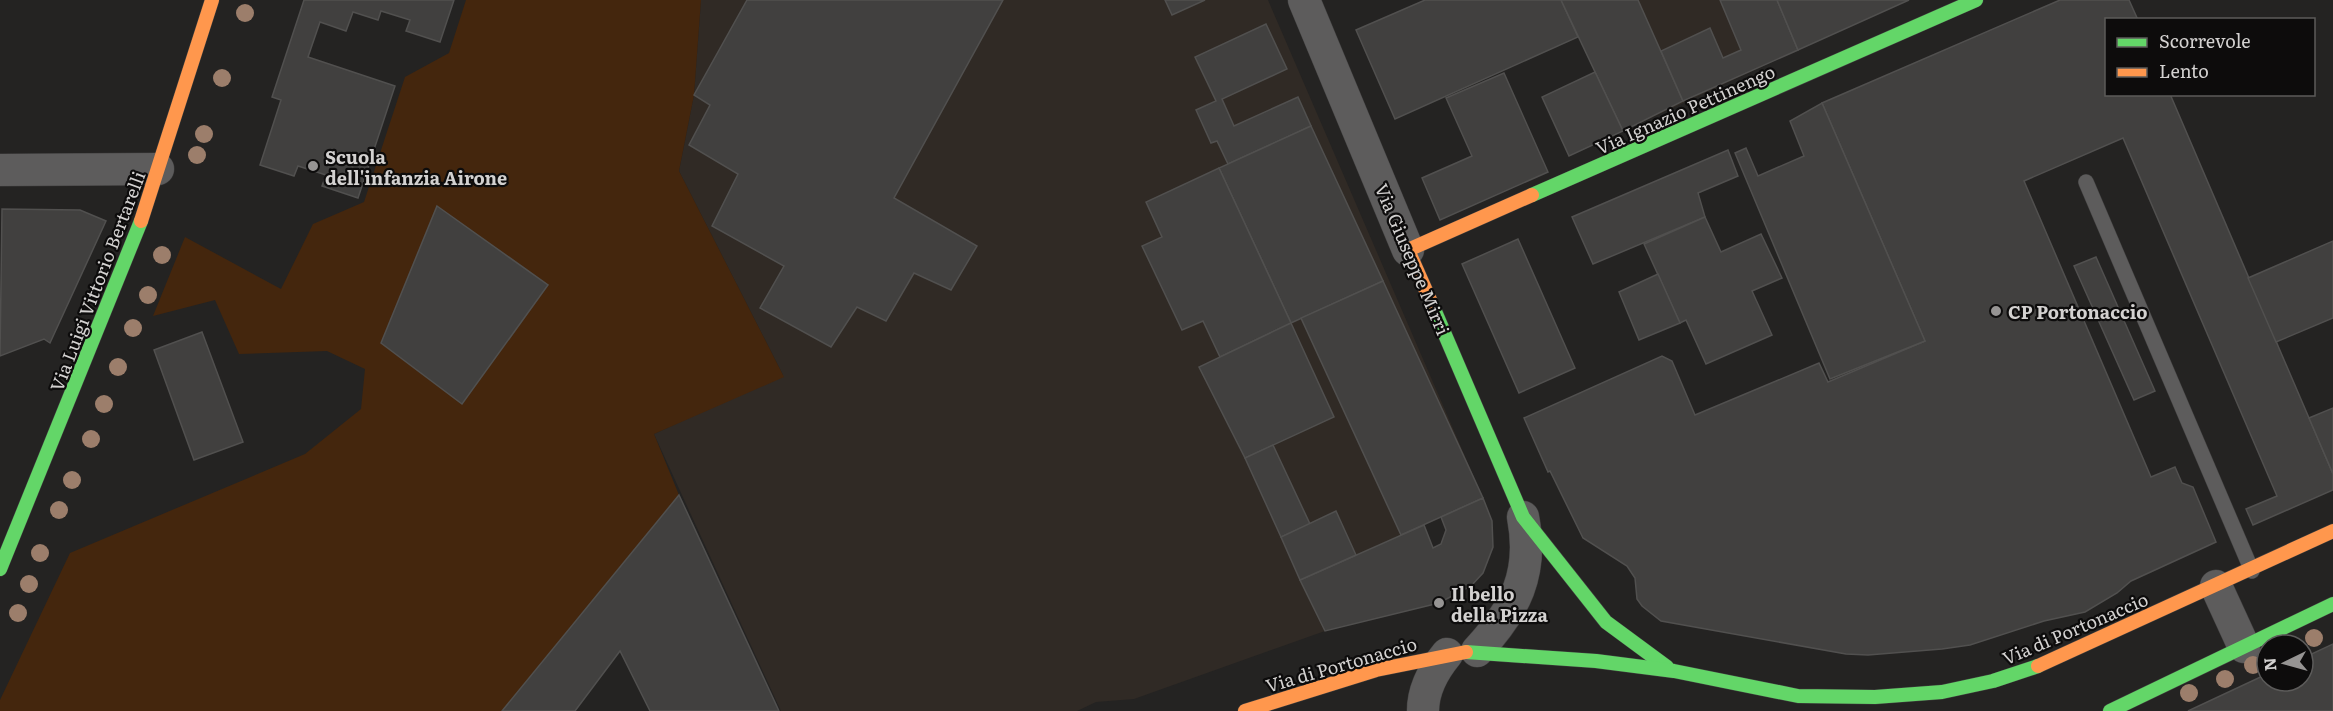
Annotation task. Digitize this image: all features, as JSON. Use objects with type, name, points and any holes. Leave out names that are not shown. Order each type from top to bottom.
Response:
[{"type":"main road","name":"Via Luigi Vittorio Bertarelli","points":[[3,556],[114,293],[158,169],[212,0]]},
{"type":"main road","name":"Via Ignazio Pettinengo","points":[[1408,250],[1976,0]]},
{"type":"main road","name":"Via Giuseppe Mirri","points":[[1408,250],[1523,517],[1606,622],[1674,671]]},
{"type":"main road","name":"Via di Portonaccio","points":[[1245,711],[1349,678],[1462,653],[1596,661],[1674,671],[1805,704],[1912,696],[1993,681],[2048,663],[2252,571],[2333,531]]},
{"type":"main road","points":[[2110,711],[2333,604]]},
{"type":"street","name":"Via Giuseppe Mirri","points":[[1304,0],[1408,250]]},
{"type":"street","points":[[0,170],[158,169]]},
{"type":"street","name":"Via Giuseppe Mirri","points":[[1423,711],[1427,687],[1510,610],[1520,588],[1527,556],[1523,517]]},
{"type":"street","points":[[2216,586],[2244,647]]},
{"type":"lane","points":[[2086,182],[2252,571]]},
{"type":"shaded area","points":[[466,0],[701,0],[694,95],[679,171],[784,377],[654,434],[679,495],[502,711],[0,711],[0,700],[70,553],[305,454],[361,409],[365,369],[327,351],[239,354],[215,300],[153,316],[185,237],[281,289],[313,224],[364,202],[405,77],[449,53]]},
{"type":"shaded area","points":[[701,0],[1268,0],[1483,498],[1301,580],[1325,631],[1134,699],[1096,702],[1077,711],[781,711],[654,434],[783,375],[679,171],[694,95]]},
{"type":"shaded area","points":[[1561,0],[1777,0],[1798,50],[1623,131]]},
{"type":"building","points":[[304,0],[454,0],[440,42],[406,31],[410,20],[381,11],[378,20],[353,12],[346,31],[320,22],[308,57],[395,86],[358,198],[322,186],[326,175],[298,166],[294,176],[260,165],[281,100],[272,97]]},
{"type":"building","points":[[747,0],[1003,0],[894,198],[977,246],[951,290],[914,273],[886,321],[857,307],[831,347],[760,308],[784,266],[712,226],[738,174],[689,145],[710,105],[694,95]]},
{"type":"building","points":[[1165,0],[1205,0],[1172,15]]},
{"type":"building","points":[[1425,0],[1561,0],[1578,37],[1395,119],[1356,30]]},
{"type":"building","points":[[1561,0],[1638,0],[1683,101],[1623,131]]},
{"type":"building","points":[[1720,0],[1777,0],[1798,50],[1683,101],[1661,51],[1710,28],[1723,58],[1741,50]]},
{"type":"building","points":[[1777,0],[1909,0],[1798,50]]},
{"type":"building","name":"CP Portonaccio","points":[[2060,0],[2129,0],[2137,18],[2105,18],[2105,96],[2171,96],[2333,474],[2333,490],[2253,525],[2246,509],[2277,496],[2123,138],[2024,181],[2151,477],[2175,467],[2182,483],[2193,487],[2216,542],[2131,581],[2117,593],[2085,612],[2044,621],[1970,645],[1942,649],[1868,655],[1846,654],[1661,621],[1637,599],[1635,578],[1627,566],[1583,538],[1550,471],[1548,472],[1524,418],[1662,356],[1672,361],[1695,415],[1819,363],[1828,382],[1925,341],[1822,103]]},
{"type":"building","points":[[1266,24],[1287,69],[1222,99],[1234,126],[1298,97],[1311,126],[1228,164],[1217,141],[1211,143],[1196,110],[1216,101],[1195,57]]},
{"type":"building","points":[[1595,72],[1623,131],[1569,156],[1542,97]]},
{"type":"building","points":[[1504,73],[1548,172],[1440,220],[1422,178],[1472,156],[1446,98]]},
{"type":"building","points":[[1822,103],[1925,341],[1830,379],[1735,153],[1746,148],[1758,176],[1804,156],[1790,121]]},
{"type":"building","points":[[1311,126],[1383,281],[1291,323],[1219,168]]},
{"type":"building","points":[[1728,150],[1738,176],[1698,193],[1705,217],[1593,264],[1572,217]]},
{"type":"building","points":[[1219,168],[1291,323],[1220,357],[1203,321],[1182,330],[1142,246],[1162,237],[1146,202]]},
{"type":"building","points":[[437,206],[548,285],[462,404],[381,343]]},
{"type":"building","points":[[2,209],[80,210],[106,221],[50,343],[44,339],[0,356]]},
{"type":"building","points":[[1705,217],[1721,252],[1761,234],[1782,278],[1752,291],[1772,335],[1706,364],[1686,320],[1680,323],[1644,244]]},
{"type":"building","points":[[1518,239],[1575,368],[1519,393],[1462,264]]},
{"type":"building","points":[[2333,241],[2333,318],[2276,342],[2248,278]]},
{"type":"building","points":[[2096,257],[2155,391],[2134,400],[2074,266]]},
{"type":"building","points":[[1658,274],[1680,323],[1639,340],[1619,292]]},
{"type":"building","points":[[1383,281],[1483,498],[1401,535],[1301,318]]},
{"type":"building","points":[[1291,323],[1334,417],[1245,458],[1199,367]]},
{"type":"building","points":[[202,332],[243,442],[194,460],[154,350]]},
{"type":"building","points":[[2333,408],[2333,474],[2309,418]]},
{"type":"building","points":[[1273,445],[1310,524],[1281,537],[1245,458]]},
{"type":"building","points":[[679,495],[779,711],[650,711],[620,651],[575,711],[502,711]]},
{"type":"building","points":[[1483,498],[1492,521],[1493,547],[1483,573],[1471,586],[1439,603],[1325,631],[1300,580],[1424,525],[1433,548],[1441,544],[1446,530],[1441,517]]},
{"type":"building","points":[[1336,511],[1356,555],[1300,580],[1281,537]]},
{"type":"building","points":[[2333,644],[2333,711],[2188,711],[2255,680],[2255,693],[2315,693],[2315,652]]},
{"type":"traffic: fast","points":[[1532,195],[1976,0]]},
{"type":"traffic: fast","points":[[0,569],[141,221]]},
{"type":"traffic: fast","points":[[1431,302],[1523,517],[1606,622],[1667,667]]},
{"type":"traffic: fast","points":[[2110,711],[2333,604]]},
{"type":"traffic: fast","points":[[1466,652],[1596,661],[1674,671],[1798,696],[1875,697],[1942,692],[1993,681],[2038,666]]},
{"type":"traffic: slow","points":[[141,221],[212,0]]},
{"type":"traffic: slow","points":[[1431,302],[1408,250],[1532,195]]},
{"type":"traffic: slow","points":[[2038,666],[2333,531]]},
{"type":"traffic: slow","points":[[1245,711],[1376,670],[1466,652]]},
{"type":"place","name":"Scuola dell'infanzia Airone","points":[[313,166]]},
{"type":"place","name":"CP Portonaccio","points":[[1996,311]]},
{"type":"place","name":"Il bello della Pizza","points":[[1439,603]]}]
